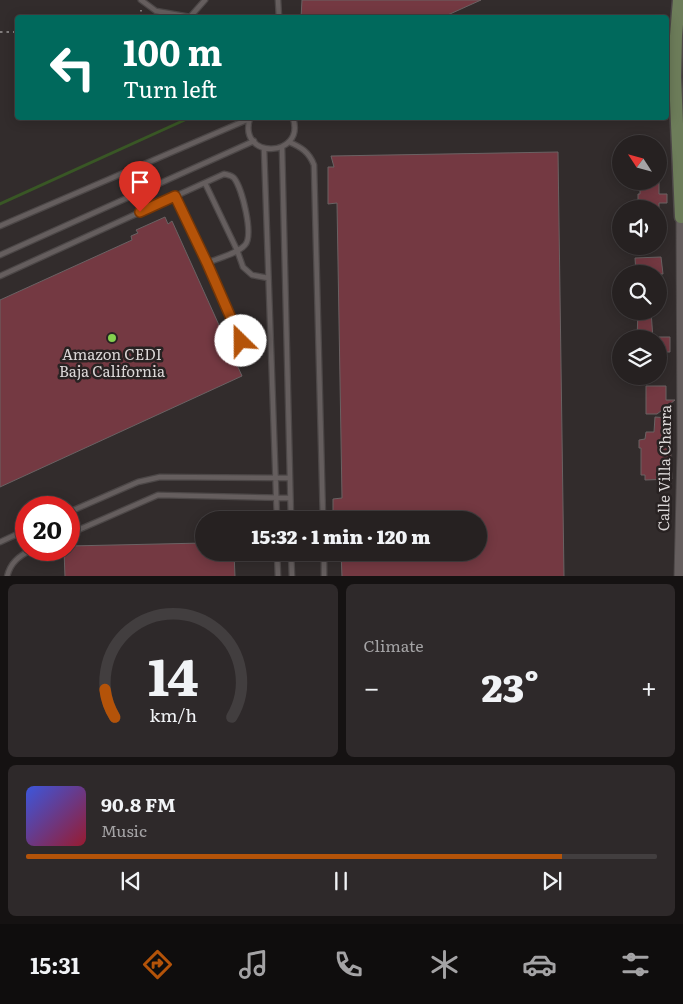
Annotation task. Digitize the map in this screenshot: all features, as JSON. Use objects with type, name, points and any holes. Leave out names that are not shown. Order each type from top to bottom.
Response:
[{"type":"street","name":"Calle Villa Charra","points":[[679,0],[675,77],[682,217],[682,450],[679,576]]},
{"type":"lane","points":[[141,0],[156,11],[175,15]]},
{"type":"lane","points":[[192,15],[205,0]]},
{"type":"lane","points":[[278,0],[279,15]]},
{"type":"lane","points":[[0,226],[245,120]]},
{"type":"lane","points":[[250,120],[249,131],[254,141],[264,148],[276,149],[288,142],[294,132],[294,120]]},
{"type":"lane","points":[[0,255],[254,141]]},
{"type":"lane","points":[[288,142],[299,146],[310,154],[314,165],[323,511]]},
{"type":"lane","points":[[282,147],[291,511]]},
{"type":"lane","points":[[264,148],[277,511]]},
{"type":"lane","points":[[0,276],[224,174],[230,175],[235,179],[240,189],[246,209],[248,240],[245,245],[237,250],[207,263]]},
{"type":"lane","points":[[205,183],[237,250],[243,267],[252,274],[268,278]]},
{"type":"lane","points":[[175,196],[241,341]]},
{"type":"lane","points":[[80,507],[138,482],[160,477],[275,476],[290,478]]},
{"type":"lane","points":[[80,529],[158,495],[290,498]]},
{"type":"lane","points":[[0,542],[15,535]]},
{"type":"lane","points":[[7,576],[10,566],[15,561]]},
{"type":"lane","points":[[278,561],[278,576]]},
{"type":"lane","points":[[291,561],[292,576]]},
{"type":"lane","points":[[324,561],[324,576]]},
{"type":"path","points":[[0,32],[15,32]]},
{"type":"building","points":[[302,0],[481,0],[448,15],[301,15]]},
{"type":"building","points":[[558,152],[564,576],[342,576],[341,561],[487,561],[487,511],[333,511],[333,499],[342,498],[337,203],[328,204],[328,167],[334,167],[331,156]]},
{"type":"building","points":[[640,190],[659,190],[659,194],[667,194],[667,200],[638,200],[638,194],[640,194]]},
{"type":"building","name":"Amazon CEDI Baja California","points":[[165,217],[168,224],[172,221],[242,376],[0,487],[0,300],[132,240],[131,236],[138,233],[136,230]]},
{"type":"building","points":[[661,257],[662,265],[635,265],[635,258]]},
{"type":"building","points":[[638,320],[652,320],[652,330],[637,330]]},
{"type":"building","points":[[667,337],[670,337],[670,352],[667,352]]},
{"type":"building","points":[[646,386],[666,386],[666,400],[675,400],[657,414],[646,414]]},
{"type":"building","points":[[655,417],[669,418],[672,479],[645,480],[645,475],[641,475],[641,448],[639,448],[639,440],[645,439],[646,432],[654,432]]},
{"type":"building","points":[[195,543],[195,561],[234,561],[235,576],[65,576],[64,561],[80,561],[80,546]]},
{"type":"waterway","points":[[0,204],[185,120]]},
{"type":"place","name":"Amazon CEDI Baja California","points":[[112,338]]},
{"type":"route","points":[[140,212],[175,196],[241,341]]}]
